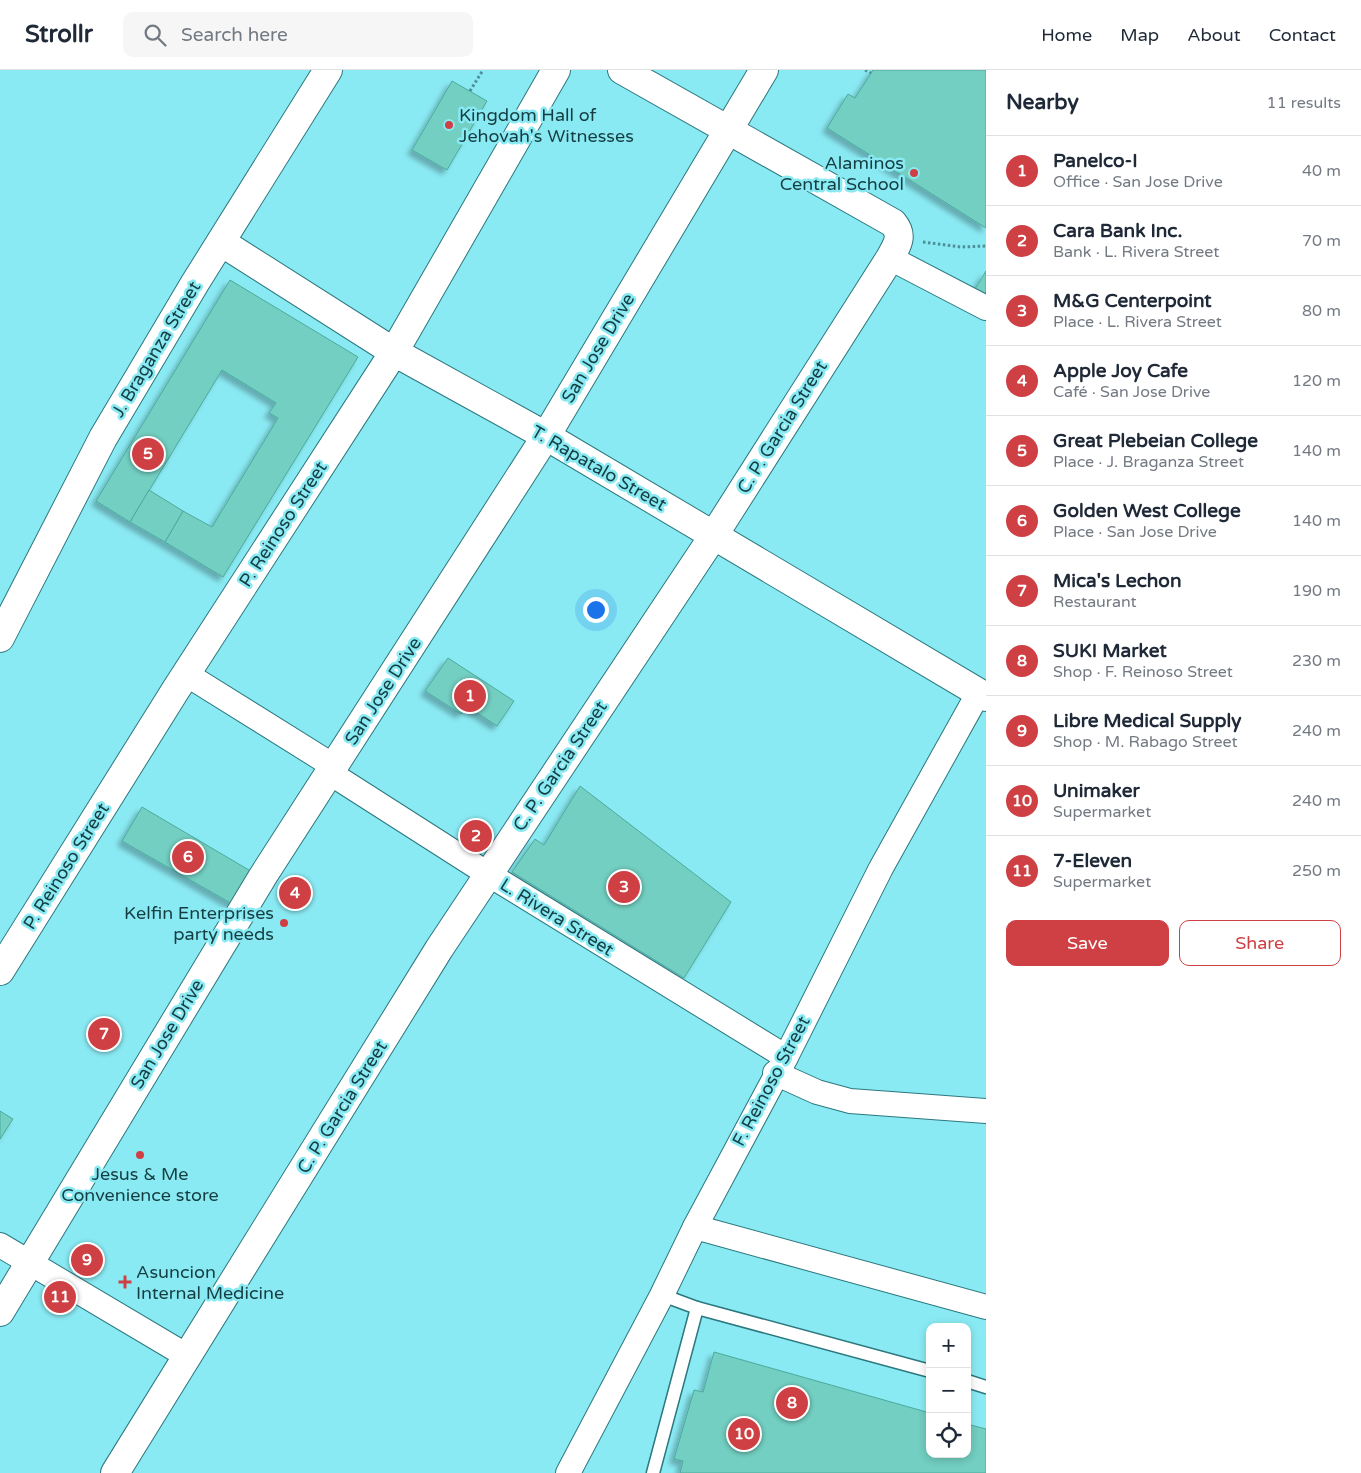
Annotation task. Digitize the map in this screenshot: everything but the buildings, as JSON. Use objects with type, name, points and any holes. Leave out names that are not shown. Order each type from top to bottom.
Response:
[{"type":"street","name":"J. Braganza Street","points":[[0,638],[103,438],[221,242],[328,70]]},
{"type":"street","name":"P. Reinoso Street","points":[[0,971],[186,674],[394,352],[556,70]]},
{"type":"street","points":[[622,70],[893,223],[899,230],[895,249],[986,308]]},
{"type":"street","name":"San Jose Drive","points":[[0,1312],[263,876],[546,436],[764,70]]},
{"type":"street","name":"T. Rapatalo Street","points":[[221,242],[394,352],[546,436],[982,695]]},
{"type":"street","name":"C. P. Garcia Street","points":[[115,1473],[439,949],[714,535],[895,249]]},
{"type":"street","name":"L. Rivera Street","points":[[186,674],[780,1065],[817,1092],[850,1101],[986,1111]]},
{"type":"street","name":"F. Reinoso Street","points":[[568,1473],[662,1295],[695,1227],[881,868],[982,695]]},
{"type":"street","points":[[695,1227],[986,1307]]},
{"type":"street","points":[[0,1245],[187,1356]]},
{"type":"lane","points":[[662,1295],[697,1308],[926,1370]]},
{"type":"lane","points":[[653,1473],[697,1308]]},
{"type":"lane","points":[[971,1382],[986,1387]]},
{"type":"path","points":[[470,91],[483,70]]},
{"type":"path","points":[[865,70],[871,73]]},
{"type":"path","points":[[895,249],[986,246]]},
{"type":"place","name":"Kingdom Hall of Jehovah's Witnesses","points":[[449,125]]},
{"type":"place","name":"Alaminos Central School","points":[[914,173]]},
{"type":"place","name":"Great Plebeian College","points":[[148,454]]},
{"type":"place","name":"Panelco-I","points":[[470,696]]},
{"type":"place","name":"Cara Bank Inc.","points":[[476,836]]},
{"type":"place","name":"Golden West College","points":[[188,857]]},
{"type":"place","name":"M&G Centerpoint","points":[[624,887]]},
{"type":"place","name":"Apple Joy Cafe","points":[[295,893]]},
{"type":"place","name":"Kelfin Enterprises party needs","points":[[284,923]]},
{"type":"place","name":"Mica's Lechon","points":[[104,1034]]},
{"type":"place","name":"Jesus & Me Convenience store","points":[[140,1155]]},
{"type":"place","name":"Libre Medical Supply","points":[[87,1260]]},
{"type":"place","name":"Asuncion Internal Medicine","points":[[125,1282]]},
{"type":"place","name":"7-Eleven","points":[[60,1297]]},
{"type":"place","name":"SUKI Market","points":[[792,1403]]},
{"type":"place","name":"Unimaker","points":[[744,1434]]}]
